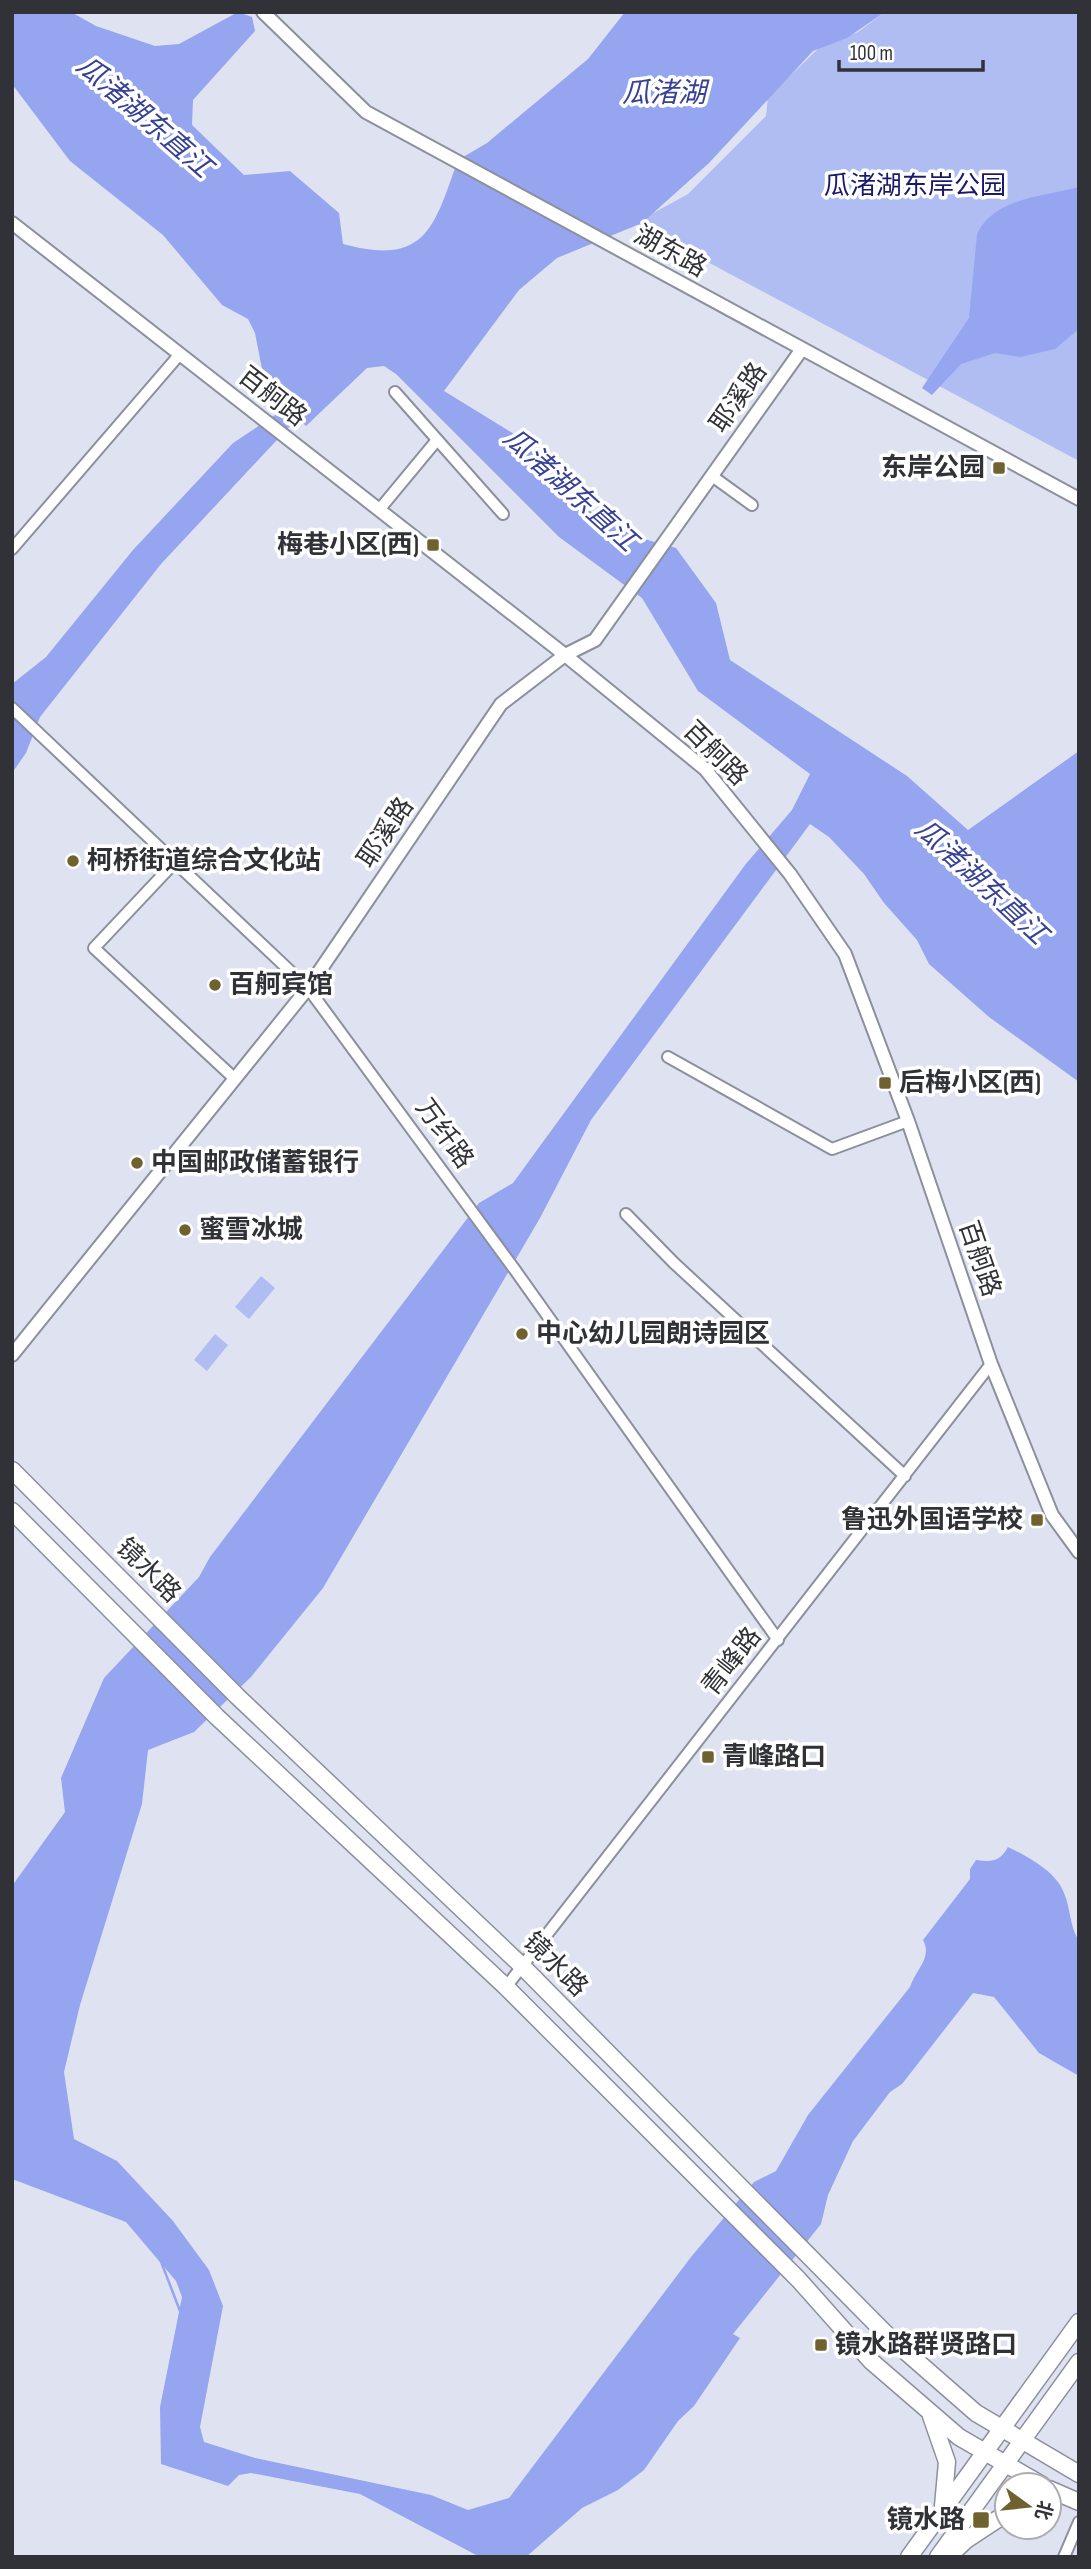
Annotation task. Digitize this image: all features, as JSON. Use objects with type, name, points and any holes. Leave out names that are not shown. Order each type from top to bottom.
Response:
[{"type":"main road","name":"镜水路","points":[[12,1470],[238,1697],[522,1966],[890,2337],[976,2413],[1079,2474]]},
{"type":"main road","name":"镜水路","points":[[12,1511],[216,1717],[506,1987],[799,2280],[870,2361],[959,2437],[1017,2471]]},
{"type":"main road","points":[[909,2557],[1079,2322]]},
{"type":"main road","points":[[938,2557],[1079,2362]]},
{"type":"main road","points":[[929,2411],[947,2462],[946,2491],[941,2512]]},
{"type":"main road","points":[[948,2557],[966,2540],[993,2522]]},
{"type":"street","name":"湖东路","points":[[263,12],[366,112],[1079,499]]},
{"type":"street","name":"百舸路","points":[[12,223],[565,655],[705,769],[756,831],[790,874],[845,954],[908,1121],[991,1364],[1052,1515],[1079,1552]]},
{"type":"street","name":"耶溪路","points":[[12,1355],[308,988],[501,704],[565,655],[595,640],[802,349]]},
{"type":"street","points":[[12,549],[180,354]]},
{"type":"street","points":[[395,392],[503,514]]},
{"type":"street","points":[[379,510],[437,440]]},
{"type":"street","points":[[712,476],[752,505]]},
{"type":"street","name":"万纤路","points":[[12,708],[308,988],[466,1202],[778,1640]]},
{"type":"street","points":[[175,862],[94,948],[234,1079]]},
{"type":"street","points":[[668,1057],[831,1149],[908,1121]]},
{"type":"street","points":[[626,1214],[674,1264],[905,1476]]},
{"type":"street","name":"青峰路","points":[[506,1987],[991,1364]]},
{"type":"street","points":[[1064,2557],[1079,2522]]},
{"type":"green space","name":"瓜渚湖东岸公园","points":[[885,12],[1079,12],[1079,461],[635,223],[688,194],[766,116],[768,97],[820,47],[858,32]]},
{"type":"green space","points":[[261,1276],[275,1288],[249,1319],[235,1307]]},
{"type":"green space","points":[[215,1334],[228,1345],[207,1371],[194,1360]]},
{"type":"water","points":[[12,12],[71,12],[96,26],[155,46],[179,44],[238,12],[252,17],[255,31],[193,100],[192,125],[244,175],[290,171],[339,213],[343,244],[371,250],[393,250],[410,245],[423,235],[433,222],[458,160],[487,143],[588,59],[625,12],[885,12],[847,38],[813,51],[709,163],[642,223],[557,258],[519,290],[444,391],[519,437],[576,503],[634,536],[676,548],[716,603],[730,660],[907,776],[968,830],[1079,751],[1079,1082],[989,1017],[929,964],[917,940],[884,903],[864,874],[829,837],[810,824],[591,1120],[540,1218],[323,1588],[251,1677],[194,1732],[148,1750],[142,1804],[80,2005],[64,2072],[74,2139],[117,2161],[173,2221],[209,2270],[223,2306],[200,2427],[204,2442],[255,2458],[431,2495],[468,2510],[509,2498],[691,2257],[754,2182],[776,2171],[808,2115],[910,1987],[925,1958],[926,1946],[923,1940],[970,1879],[970,1869],[976,1860],[995,1860],[1002,1856],[1008,1847],[1048,1871],[1064,1893],[1073,1929],[1079,1941],[1079,2076],[1039,2053],[994,1997],[973,1993],[902,2084],[890,2092],[853,2141],[828,2195],[821,2224],[733,2334],[740,2338],[694,2406],[678,2421],[644,2470],[618,2490],[582,2508],[526,2557],[480,2557],[360,2494],[251,2473],[239,2475],[228,2486],[161,2464],[160,2407],[182,2297],[176,2281],[126,2222],[12,2179],[12,1886],[65,1812],[61,1778],[104,1678],[199,1577],[210,1557],[479,1203],[513,1183],[745,865],[792,810],[810,774],[698,691],[642,598],[559,537],[396,374],[384,366],[367,368],[306,426],[302,422],[290,426],[161,564],[40,717],[26,753],[12,773],[12,684],[46,657],[133,550],[233,443],[292,404],[262,369],[255,333],[248,319],[222,305],[163,235],[70,161],[12,84]]},
{"type":"water","points":[[1079,187],[1079,329],[1055,349],[1020,357],[995,353],[961,364],[932,395],[922,388],[969,318],[977,234],[985,222],[995,213],[1021,200]]},
{"type":"waterway","points":[[160,2259],[180,2311]]},
{"type":"place","name":"东岸公园","points":[[999,468]]},
{"type":"place","name":"梅巷小区(西)","points":[[433,545]]},
{"type":"place","name":"柯桥街道综合文化站","points":[[73,861]]},
{"type":"place","name":"百舸宾馆","points":[[215,985]]},
{"type":"place","name":"后梅小区(西)","points":[[885,1083]]},
{"type":"place","name":"中国邮政储蓄银行","points":[[137,1163]]},
{"type":"place","name":"蜜雪冰城","points":[[185,1230]]},
{"type":"place","name":"中心幼儿园朗诗园区","points":[[522,1334]]},
{"type":"place","name":"鲁迅外国语学校","points":[[1037,1520]]},
{"type":"place","name":"青峰路口","points":[[708,1757]]},
{"type":"place","name":"镜水路群贤路口","points":[[821,2345]]},
{"type":"place","name":"镜水路","points":[[981,2520]]},
{"type":"water label","name":"瓜渚湖","points":[[664,93]]},
{"type":"water label","name":"瓜渚湖东直江","points":[[144,117]]},
{"type":"water label","name":"瓜渚湖东直江","points":[[570,490]]},
{"type":"water label","name":"瓜渚湖东直江","points":[[981,882]]}]
